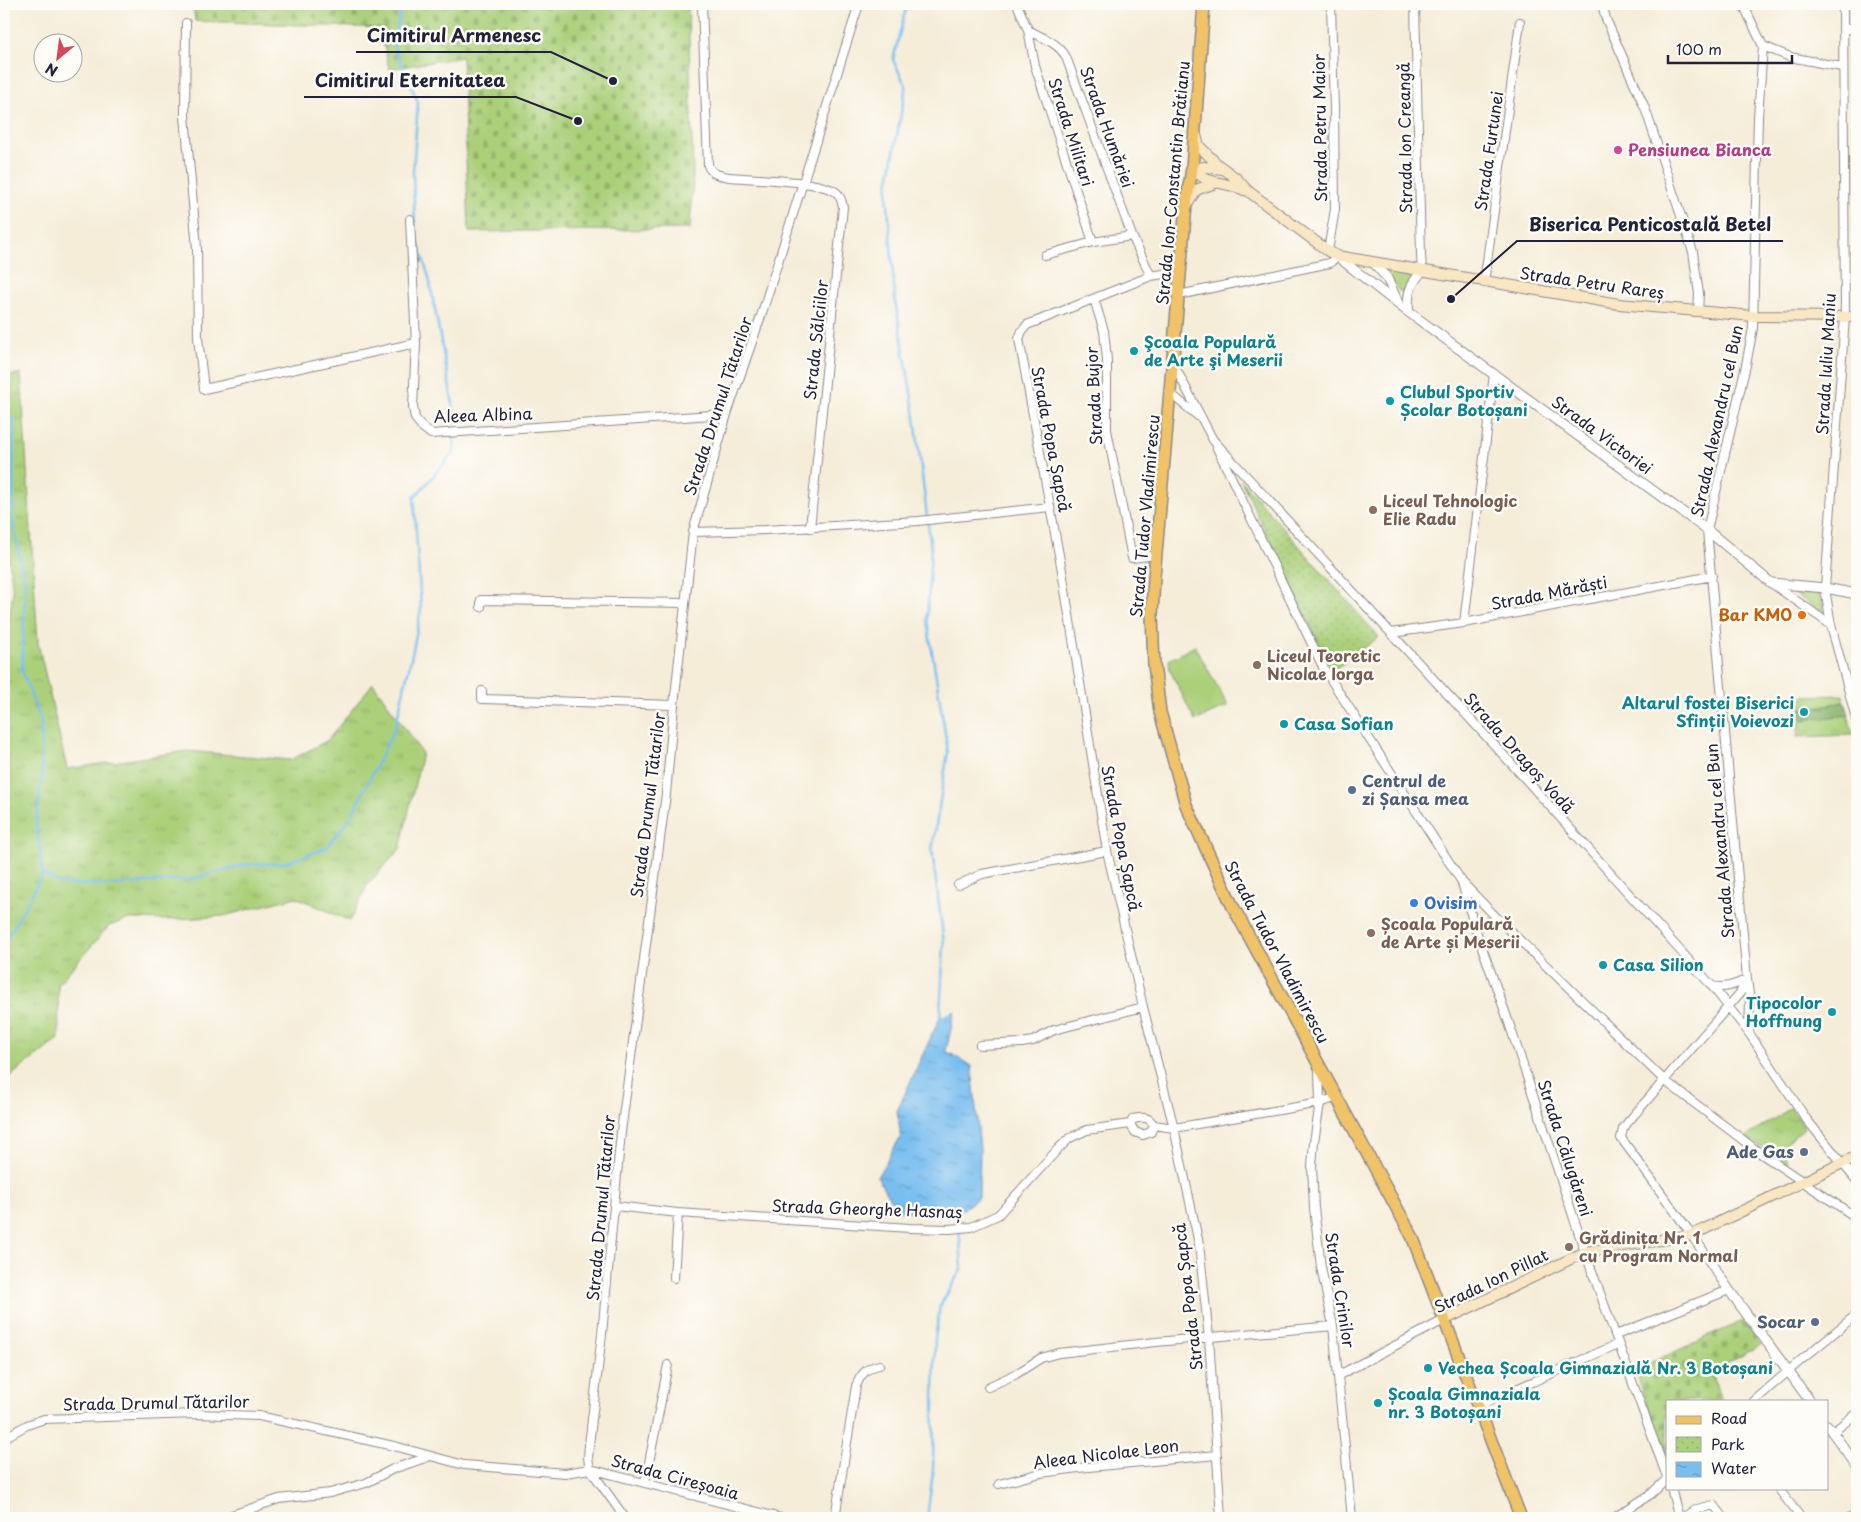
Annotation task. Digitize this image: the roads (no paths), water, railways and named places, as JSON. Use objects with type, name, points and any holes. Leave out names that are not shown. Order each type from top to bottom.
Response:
[{"type":"main road","name":"Strada Ion-Constantin Brătianu","points":[[1174,365],[1186,206],[1192,169],[1204,4]]},
{"type":"main road","name":"Strada Victoriei","points":[[1195,132],[1199,146],[1248,191],[1328,252],[1338,256]]},
{"type":"main road","points":[[1192,169],[1204,167],[1223,169]]},
{"type":"main road","name":"Strada Victoriei","points":[[1192,169],[1203,178],[1214,183],[1234,185],[1248,191]]},
{"type":"main road","points":[[1186,206],[1196,190],[1214,183]]},
{"type":"main road","name":"Strada Petru Rareș","points":[[1338,256],[1484,283],[1620,304],[1753,316],[1857,317]]},
{"type":"main road","name":"Strada Tudor Vladimirescu","points":[[1174,365],[1152,615],[1154,665],[1160,712],[1186,805],[1232,905],[1412,1236],[1521,1518]]},
{"type":"main road","name":"Strada Ion Pillat","points":[[1444,1320],[1585,1252],[1692,1235],[1857,1156]]},
{"type":"street","points":[[702,4],[709,170],[715,175],[729,177],[802,183]]},
{"type":"street","name":"Strada Drumul Tătarilor","points":[[4,1438],[27,1424],[44,1419],[197,1414],[259,1416],[464,1465],[565,1473],[590,1469],[589,1445],[602,1334],[621,1132],[666,794],[693,532],[727,414],[761,316],[859,4]]},
{"type":"street","points":[[1018,4],[1028,30]]},
{"type":"street","name":"Strada Petru Maior","points":[[1328,252],[1335,210],[1331,4]]},
{"type":"street","name":"Strada Ion Creangă","points":[[1415,4],[1422,271]]},
{"type":"street","points":[[1602,4],[1606,19],[1646,108],[1692,252],[1699,294],[1698,312]]},
{"type":"street","points":[[1744,4],[1763,46],[1790,57],[1842,67]]},
{"type":"street","name":"Strada Iuliu Maniu","points":[[1843,4],[1845,316],[1825,588],[1831,625],[1857,722]]},
{"type":"street","name":"Strada Furtunei","points":[[1484,283],[1520,22]]},
{"type":"street","points":[[186,23],[185,116],[197,248],[198,338],[204,389],[416,343]]},
{"type":"street","points":[[1843,28],[1857,30]]},
{"type":"street","name":"Strada Humăriei","points":[[1028,30],[1063,50],[1132,236],[1151,276]]},
{"type":"street","name":"Strada Militari","points":[[1028,30],[1035,66],[1093,242]]},
{"type":"street","name":"Strada Alexandru cel Bun","points":[[1749,1033],[1750,1002],[1707,530],[1746,365],[1753,316],[1758,117],[1763,46]]},
{"type":"street","name":"Strada Sălciilor","points":[[802,183],[836,191],[840,197],[843,216],[810,528]]},
{"type":"street","name":"Aleea Albina","points":[[410,219],[416,343],[412,407],[415,418],[431,434],[727,414]]},
{"type":"street","points":[[1044,255],[1093,242],[1132,236]]},
{"type":"street","points":[[1179,295],[1330,262],[1338,256]]},
{"type":"street","name":"Strada Victoriei","points":[[1338,256],[1399,305],[1707,530],[1771,583]]},
{"type":"street","points":[[1374,263],[1387,278],[1399,305]]},
{"type":"street","name":"Strada Popa Șapcă","points":[[1181,271],[1151,276],[1027,325],[1022,331],[1020,339],[1062,571],[1107,851],[1143,1007],[1174,1128],[1199,1244],[1209,1338],[1221,1518]]},
{"type":"street","points":[[1409,312],[1408,295],[1410,287],[1422,271]]},
{"type":"street","name":"Strada Bujor","points":[[1094,299],[1104,331],[1107,360],[1107,430],[1132,558],[1156,555]]},
{"type":"street","name":"Strada Dragoș Vodă","points":[[1174,365],[1213,440],[1520,773],[1712,986],[1749,1033],[1807,1120],[1857,1181]]},
{"type":"street","points":[[1464,623],[1494,374]]},
{"type":"street","points":[[1171,394],[1201,418]]},
{"type":"street","points":[[1213,440],[1324,669],[1462,882],[1664,1080],[1760,1153],[1857,1218]]},
{"type":"street","points":[[693,532],[810,528],[918,521],[1050,507]]},
{"type":"street","name":"Strada Mărăști","points":[[1391,633],[1464,623],[1712,576]]},
{"type":"street","points":[[1771,583],[1825,588],[1857,594]]},
{"type":"street","points":[[1771,583],[1831,625]]},
{"type":"street","points":[[481,608],[481,600],[685,603]]},
{"type":"street","points":[[482,691],[482,699],[674,705]]},
{"type":"street","points":[[958,885],[982,874],[1107,851]]},
{"type":"street","name":"Strada Călugăreni","points":[[1462,882],[1475,928],[1508,1020],[1585,1252],[1666,1475]]},
{"type":"street","points":[[1475,928],[1485,923],[1499,920]]},
{"type":"street","points":[[1712,986],[1723,988],[1734,986],[1747,979]]},
{"type":"street","points":[[1747,979],[1740,993],[1628,1122],[1623,1129],[1622,1138],[1809,1400]]},
{"type":"street","points":[[980,1045],[1034,1041],[1054,1030],[1143,1007]]},
{"type":"street","name":"Strada Crinilor","points":[[1319,1067],[1320,1102],[1314,1142],[1314,1208],[1321,1267],[1333,1326],[1352,1518]]},
{"type":"street","points":[[1154,1126],[1174,1128],[1337,1098]]},
{"type":"street","points":[[1146,1117],[1150,1118],[1154,1126],[1152,1132],[1143,1135],[1134,1132],[1130,1124],[1133,1120],[1146,1117]]},
{"type":"street","name":"Strada Gheorghe Hasnaș","points":[[614,1206],[678,1214],[949,1229],[971,1227],[998,1215],[1070,1138],[1087,1130],[1130,1124]]},
{"type":"street","points":[[674,1278],[678,1214]]},
{"type":"street","points":[[1616,1335],[1729,1290]]},
{"type":"street","points":[[1755,1400],[1788,1370],[1857,1314]]},
{"type":"street","name":"Strada Ion Pillat","points":[[1339,1375],[1444,1320]]},
{"type":"street","points":[[988,1387],[1016,1374],[1041,1358],[1059,1353],[1333,1326]]},
{"type":"street","points":[[1478,1406],[1618,1344]]},
{"type":"street","points":[[645,1482],[668,1365]]},
{"type":"street","points":[[835,1518],[856,1386],[860,1375],[868,1368],[879,1365]]},
{"type":"street","points":[[1857,1413],[1830,1428],[1857,1466]]},
{"type":"street","name":"Aleea Nicolae Leon","points":[[999,1484],[1041,1473],[1078,1468],[1217,1455]]},
{"type":"street","points":[[223,1518],[280,1499],[348,1489],[366,1483],[392,1469],[428,1457]]},
{"type":"street","points":[[590,1469],[625,1518]]},
{"type":"street","name":"Strada Cireșoaia","points":[[590,1469],[781,1518]]},
{"type":"street","name":"Strada Călugăreni","points":[[1617,1516],[1651,1494],[1666,1479]]},
{"type":"street","points":[[1672,1490],[1681,1518],[1697,1509],[1714,1505],[1724,1518]]},
{"type":"street","points":[[1780,1490],[1801,1518]]},
{"type":"street","points":[[1850,1518],[1857,1514]]},
{"type":"water","points":[[955,1011],[946,1051],[972,1066],[980,1150],[979,1197],[958,1213],[897,1211],[877,1177],[901,1136],[897,1111],[940,1017]]},
{"type":"waterway","points":[[4,944],[43,874],[61,884],[113,885],[191,879],[244,865],[284,863],[326,848],[351,817],[395,728],[421,609],[414,498],[454,452],[455,415],[429,278],[415,232],[413,172],[418,102],[392,43],[400,16],[399,4]]},
{"type":"waterway","points":[[907,4],[893,60],[906,86],[887,191],[895,300],[914,410],[931,549],[927,620],[948,752],[932,850],[944,944],[940,1017]]},
{"type":"waterway","points":[[14,418],[13,522],[25,586],[22,671],[41,722],[42,777],[36,822],[43,874]]},
{"type":"waterway","points":[[927,1518],[933,1472],[935,1338],[940,1306],[962,1268],[958,1213]]},
{"type":"place","name":"Cimitirul Armenesc","points":[[613,81]]},
{"type":"place","name":"Cimitirul Eternitatea","points":[[578,121]]},
{"type":"place","name":"Pensiunea Bianca","points":[[1618,150]]},
{"type":"place","name":"Biserica Penticostală Betel","points":[[1451,299]]},
{"type":"place","name":"Şcoala Populară de Arte şi Meserii","points":[[1134,351]]},
{"type":"place","name":"Clubul Sportiv Școlar Botoșani","points":[[1390,401]]},
{"type":"place","name":"Liceul Tehnologic Elie Radu","points":[[1373,510]]},
{"type":"place","name":"Bar KM0","points":[[1802,615]]},
{"type":"place","name":"Liceul Teoretic Nicolae Iorga","points":[[1257,665]]},
{"type":"place","name":"Altarul fostei Biserici Sfinții Voievozi","points":[[1804,712]]},
{"type":"place","name":"Casa Sofian","points":[[1284,724]]},
{"type":"place","name":"Centrul de zi Șansa mea","points":[[1352,790]]},
{"type":"place","name":"Ovisim","points":[[1414,903]]},
{"type":"place","name":"Școala Populară de Arte și Meserii","points":[[1371,933]]},
{"type":"place","name":"Casa Silion","points":[[1603,965]]},
{"type":"place","name":"Tipocolor Hoffnung","points":[[1832,1012]]},
{"type":"place","name":"Ade Gas","points":[[1804,1152]]},
{"type":"place","name":"Grădinița Nr. 1 cu Program Normal","points":[[1569,1247]]},
{"type":"place","name":"Socar","points":[[1815,1322]]},
{"type":"place","name":"Vechea Școala Gimnazială Nr. 3 Botoșani","points":[[1428,1368]]},
{"type":"place","name":"Școala Gimnaziala nr. 3 Botoșani","points":[[1378,1403]]}]
